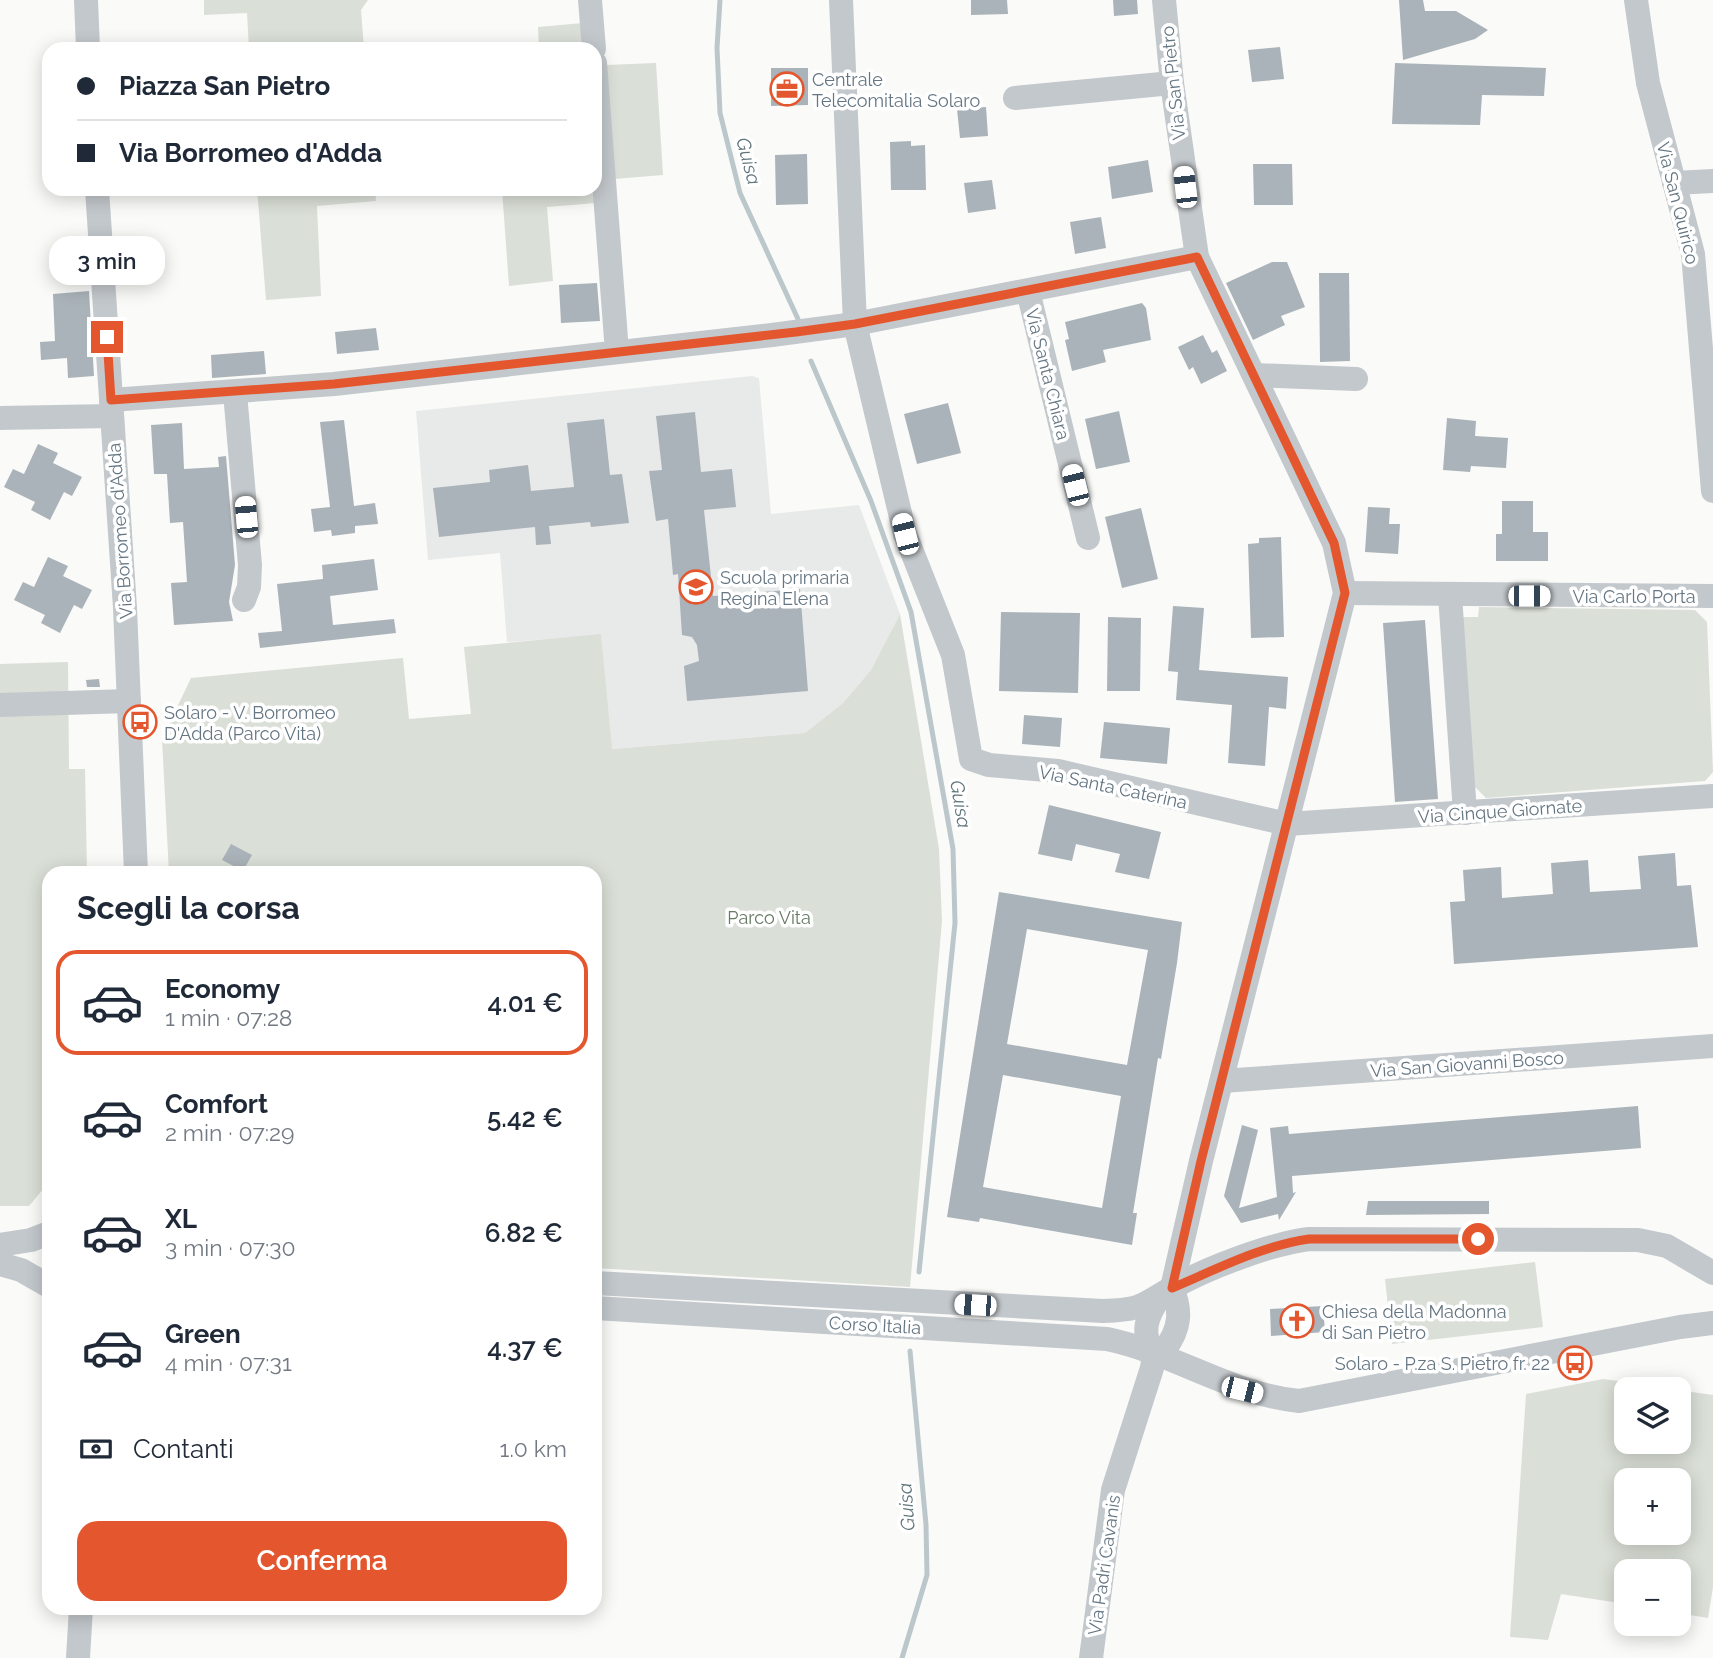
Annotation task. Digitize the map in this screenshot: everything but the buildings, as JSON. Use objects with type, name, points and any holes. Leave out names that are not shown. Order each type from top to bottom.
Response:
[{"type":"street","points":[[86,0],[88,42]]},
{"type":"street","points":[[590,0],[593,42]]},
{"type":"street","name":"Via Santa Caterina","points":[[841,0],[855,324],[905,534],[953,655],[969,755],[980,764],[1058,771],[1230,813],[1287,824]]},
{"type":"street","name":"Via San Pietro","points":[[1164,0],[1172,83],[1197,257],[1334,543],[1345,593],[1166,1293]]},
{"type":"street","name":"Via San Quirico","points":[[1636,0],[1648,83],[1693,254],[1709,386],[1713,491]]},
{"type":"street","points":[[1015,98],[1172,83]]},
{"type":"street","points":[[602,155],[617,352]]},
{"type":"street","points":[[1674,183],[1713,181]]},
{"type":"street","name":"Via Borromeo d'Adda","points":[[97,196],[129,702],[136,866]]},
{"type":"street","points":[[0,418],[112,408],[855,324],[1197,257]]},
{"type":"street","name":"Via Santa Chiara","points":[[1028,291],[1088,538]]},
{"type":"street","points":[[1254,375],[1356,379]]},
{"type":"street","points":[[235,393],[250,565],[249,587],[244,600]]},
{"type":"street","name":"Via Carlo Porta","points":[[1345,593],[1713,597]]},
{"type":"street","points":[[1450,595],[1465,813]]},
{"type":"street","points":[[0,705],[129,702]]},
{"type":"street","name":"Via Cinque Giornate","points":[[1287,824],[1713,796]]},
{"type":"street","name":"Via San Giovanni Bosco","points":[[1222,1081],[1713,1046]]},
{"type":"street","points":[[0,1245],[42,1236]]},
{"type":"street","points":[[1154,1353],[1165,1349],[1178,1326],[1178,1302],[1166,1293],[1260,1250],[1309,1239],[1638,1240],[1667,1246],[1713,1273]]},
{"type":"street","points":[[0,1264],[20,1270],[42,1282]]},
{"type":"street","name":"Corso Italia","points":[[602,1283],[1103,1311],[1135,1310],[1166,1293]]},
{"type":"street","name":"Corso Italia","points":[[602,1308],[1107,1339],[1154,1353],[1242,1390],[1299,1401],[1680,1326],[1713,1323]]},
{"type":"street","name":"Via Padri Cavanis","points":[[1091,1658],[1113,1490],[1148,1382],[1154,1353]]},
{"type":"street","points":[[78,1658],[81,1615]]},
{"type":"shaded area","name":"Scuola primaria Regina Elena","points":[[752,376],[759,378],[771,514],[859,505],[900,614],[871,670],[843,703],[805,733],[611,749],[601,635],[507,642],[500,553],[428,560],[416,411]]},
{"type":"green space","points":[[204,0],[368,0],[361,10],[363,42],[249,42],[247,13],[204,15]]},
{"type":"green space","points":[[583,23],[584,42],[539,42],[538,27]]},
{"type":"green space","points":[[656,63],[663,175],[614,179],[606,65]]},
{"type":"green space","points":[[258,196],[376,196],[376,201],[317,206],[321,296],[266,300]]},
{"type":"green space","points":[[503,196],[596,196],[596,203],[547,207],[553,281],[509,286]]},
{"type":"green space","points":[[1479,607],[1695,610],[1707,622],[1713,772],[1705,781],[1486,798],[1473,785],[1461,617],[1478,617]]},
{"type":"green space","name":"Parco Vita","points":[[900,614],[939,849],[942,921],[910,1287],[602,1268],[602,866],[169,866],[162,739],[191,678],[403,658],[409,719],[471,714],[464,647],[601,634],[612,749],[805,733],[843,703],[871,670]]},
{"type":"green space","points":[[68,662],[69,769],[85,769],[87,866],[42,866],[42,1190],[29,1206],[0,1206],[0,664]]},
{"type":"green space","points":[[1535,1262],[1543,1327],[1392,1344],[1385,1279]]},
{"type":"green space","points":[[1603,1379],[1614,1380],[1614,1454],[1691,1454],[1691,1392],[1713,1395],[1713,1587],[1708,1618],[1691,1615],[1691,1559],[1614,1559],[1614,1602],[1561,1594],[1548,1640],[1510,1637],[1526,1394]]},
{"type":"waterway","name":"Guisa","points":[[720,0],[717,48],[720,113],[740,193],[798,319]]},
{"type":"waterway","name":"Guisa","points":[[811,361],[871,501],[911,612],[953,849],[955,923],[919,1272]]},
{"type":"waterway","name":"Guisa","points":[[902,1658],[927,1575],[926,1525],[910,1351]]},
{"type":"place","name":"Centrale Telecomitalia Solaro","points":[[787,89]]},
{"type":"place","name":"Scuola primaria Regina Elena","points":[[696,587]]},
{"type":"place","name":"Solaro - V. Borromeo D'Adda (Parco Vita)","points":[[140,722]]},
{"type":"place","name":"Chiesa della Madonna di San Pietro","points":[[1297,1321]]},
{"type":"place","name":"Solaro - P.za S. Pietro fr. 22","points":[[1575,1363]]},
{"type":"route","points":[[107,337],[111,400],[235,393],[837,327],[1197,257],[1334,543],[1345,593],[1201,1161],[1172,1288],[1260,1250],[1287,1242],[1309,1239],[1478,1239]]}]
